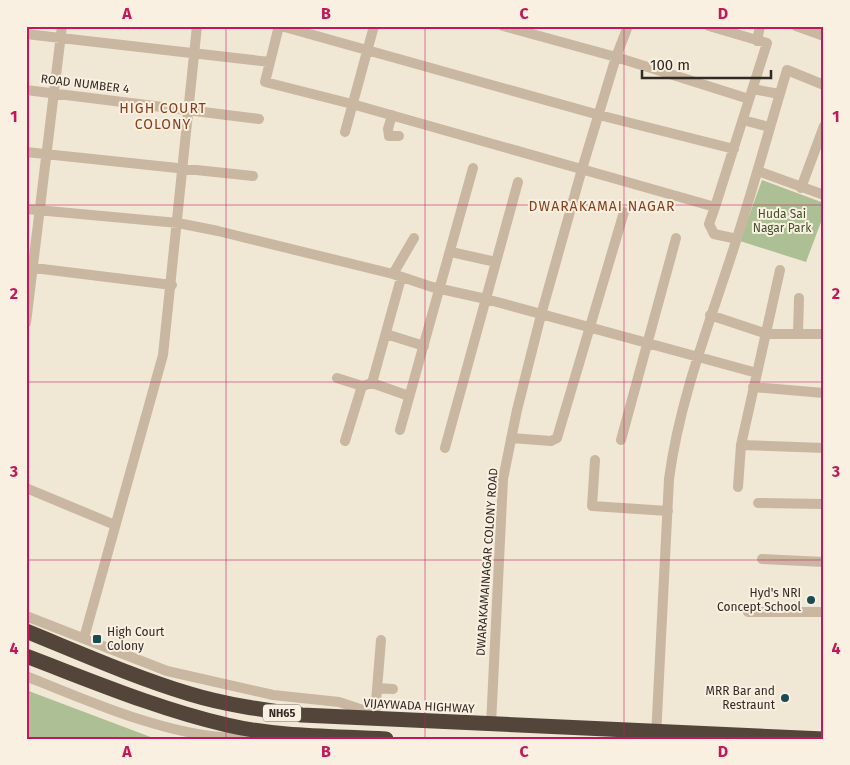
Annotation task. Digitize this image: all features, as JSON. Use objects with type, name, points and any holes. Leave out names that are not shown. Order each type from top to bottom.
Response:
[{"type":"highway","name":"VIJAYWADA HIGHWAY","points":[[26,631],[155,682],[233,705],[302,715],[377,716],[656,735],[824,738]]},
{"type":"highway","name":"NH65","points":[[26,656],[193,716],[229,725],[264,730],[386,739]]},
{"type":"street","points":[[26,323],[30,267],[40,211],[62,26]]},
{"type":"street","points":[[84,638],[163,355],[172,285],[197,26]]},
{"type":"street","points":[[715,207],[392,115],[265,82],[280,26],[599,115],[734,149]]},
{"type":"street","points":[[345,132],[374,26]]},
{"type":"street","points":[[502,26],[616,58],[749,99]]},
{"type":"street","name":"DWARAKAMAINAGAR COLONY ROAD","points":[[491,725],[503,478],[511,438],[542,315],[582,170],[616,58],[628,26]]},
{"type":"street","points":[[709,26],[767,43],[709,224],[714,234],[737,239]]},
{"type":"street","points":[[757,41],[760,26]]},
{"type":"street","points":[[796,26],[822,32]]},
{"type":"street","points":[[26,34],[270,62]]},
{"type":"street","points":[[656,735],[668,511],[674,442],[710,315],[737,239],[787,70],[824,84]]},
{"type":"street","points":[[753,89],[780,94]]},
{"type":"street","name":"ROAD NUMBER 4","points":[[26,90],[259,119]]},
{"type":"street","points":[[392,115],[388,129],[389,136],[400,136]]},
{"type":"street","points":[[743,120],[769,127]]},
{"type":"street","points":[[801,188],[824,126]]},
{"type":"street","points":[[26,152],[254,176]]},
{"type":"street","points":[[400,430],[441,289],[473,168]]},
{"type":"street","points":[[758,171],[824,195]]},
{"type":"street","points":[[445,448],[518,182]]},
{"type":"street","points":[[26,209],[178,223],[218,231],[397,276],[757,373]]},
{"type":"street","points":[[511,438],[551,441],[557,438],[588,327],[624,212]]},
{"type":"street","points":[[345,441],[386,334],[397,276],[414,238]]},
{"type":"street","points":[[621,440],[676,238]]},
{"type":"street","points":[[450,252],[496,262]]},
{"type":"street","points":[[30,267],[172,285]]},
{"type":"street","points":[[738,487],[741,445],[780,270]]},
{"type":"street","points":[[798,298],[798,334]]},
{"type":"street","points":[[710,315],[767,334],[824,334]]},
{"type":"street","points":[[386,334],[424,346]]},
{"type":"street","points":[[337,378],[410,396]]},
{"type":"street","points":[[754,387],[824,393]]},
{"type":"street","points":[[741,445],[824,448]]},
{"type":"street","points":[[595,460],[592,506],[668,511]]},
{"type":"street","points":[[26,488],[115,525]]},
{"type":"street","points":[[758,503],[824,504]]},
{"type":"street","points":[[762,559],[824,562]]},
{"type":"street","points":[[748,612],[824,612]]},
{"type":"street","points":[[26,616],[167,670],[265,693],[339,702],[377,716],[381,640]]},
{"type":"street","points":[[26,676],[158,724],[192,733],[236,738],[264,730]]},
{"type":"street","points":[[378,688],[393,689]]},
{"type":"green space","name":"Huda Sai Nagar Park","points":[[762,180],[824,203],[824,214],[806,262],[740,241]]},
{"type":"green space","points":[[26,690],[156,739],[26,739]]},
{"type":"place","name":"Hyd's NRI Concept School","points":[[811,600]]},
{"type":"place","name":"High Court Colony","points":[[97,639]]},
{"type":"place","name":"MRR Bar and Restraunt","points":[[785,698]]},
{"type":"district","name":"HIGH COURT COLONY","points":[[163,116]]},
{"type":"district","name":"DWARAKAMAI NAGAR","points":[[602,206]]}]
